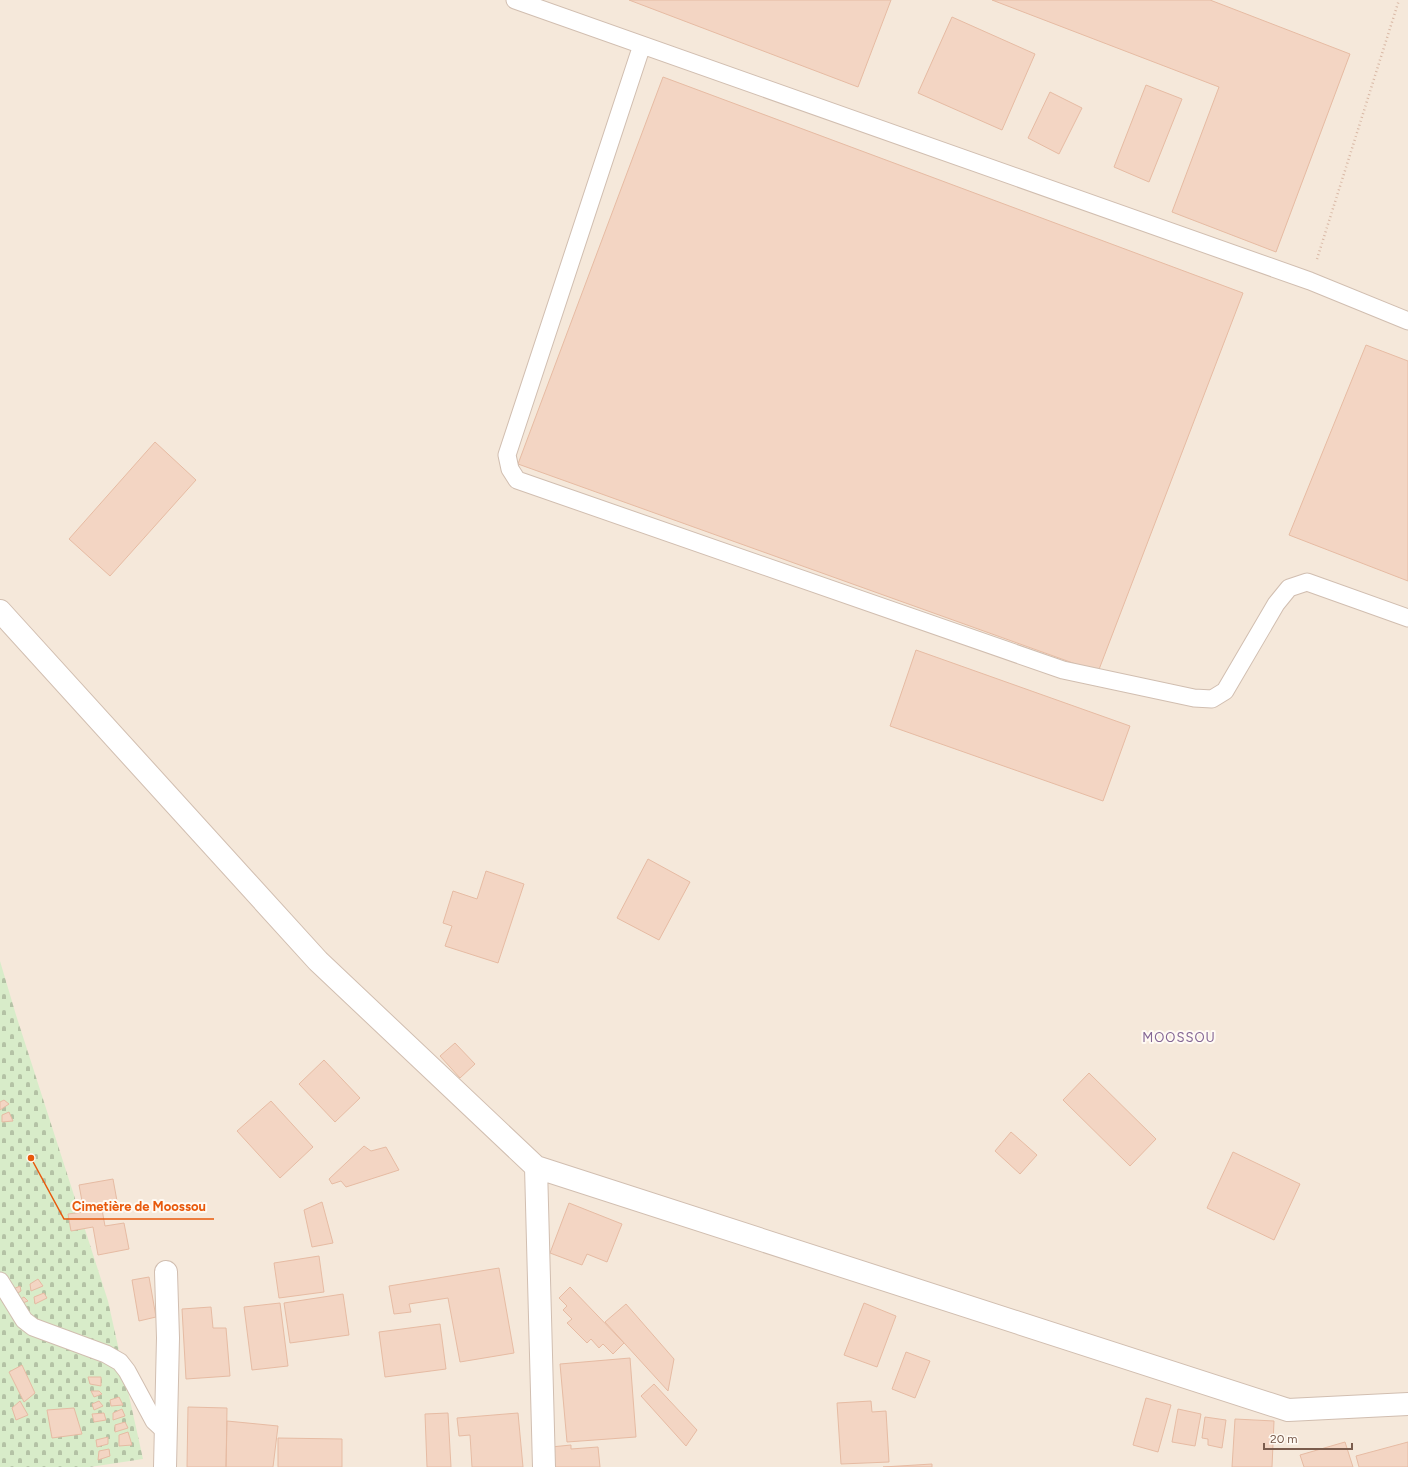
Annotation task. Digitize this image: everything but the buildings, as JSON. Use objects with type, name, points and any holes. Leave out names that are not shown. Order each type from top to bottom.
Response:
[{"type":"street","points":[[0,611],[318,961],[536,1167],[1288,1410],[1408,1404]]},
{"type":"street","points":[[536,1167],[544,1467]]},
{"type":"street","points":[[166,1272],[168,1338],[166,1467]]},
{"type":"lane","points":[[515,0],[1310,281],[1408,321]]},
{"type":"lane","points":[[642,45],[507,455],[510,469],[518,480],[1063,670],[1194,698],[1212,699],[1225,691],[1276,604],[1289,588],[1307,582],[1408,618]]},
{"type":"lane","points":[[0,1281],[24,1320],[33,1327],[106,1354],[120,1362],[127,1371],[154,1421],[166,1432]]},
{"type":"path","points":[[1310,281],[1399,0]]},
{"type":"shaded area","points":[[0,0],[1408,0],[1408,1467],[0,1467]]},
{"type":"green space","points":[[0,961],[108,1301],[143,1459],[90,1467],[0,1467]]},
{"type":"place","name":"Cimetière de Moossou","points":[[31,1158]]},
{"type":"district","name":"MOOSSOU","points":[[1179,1037]]}]
